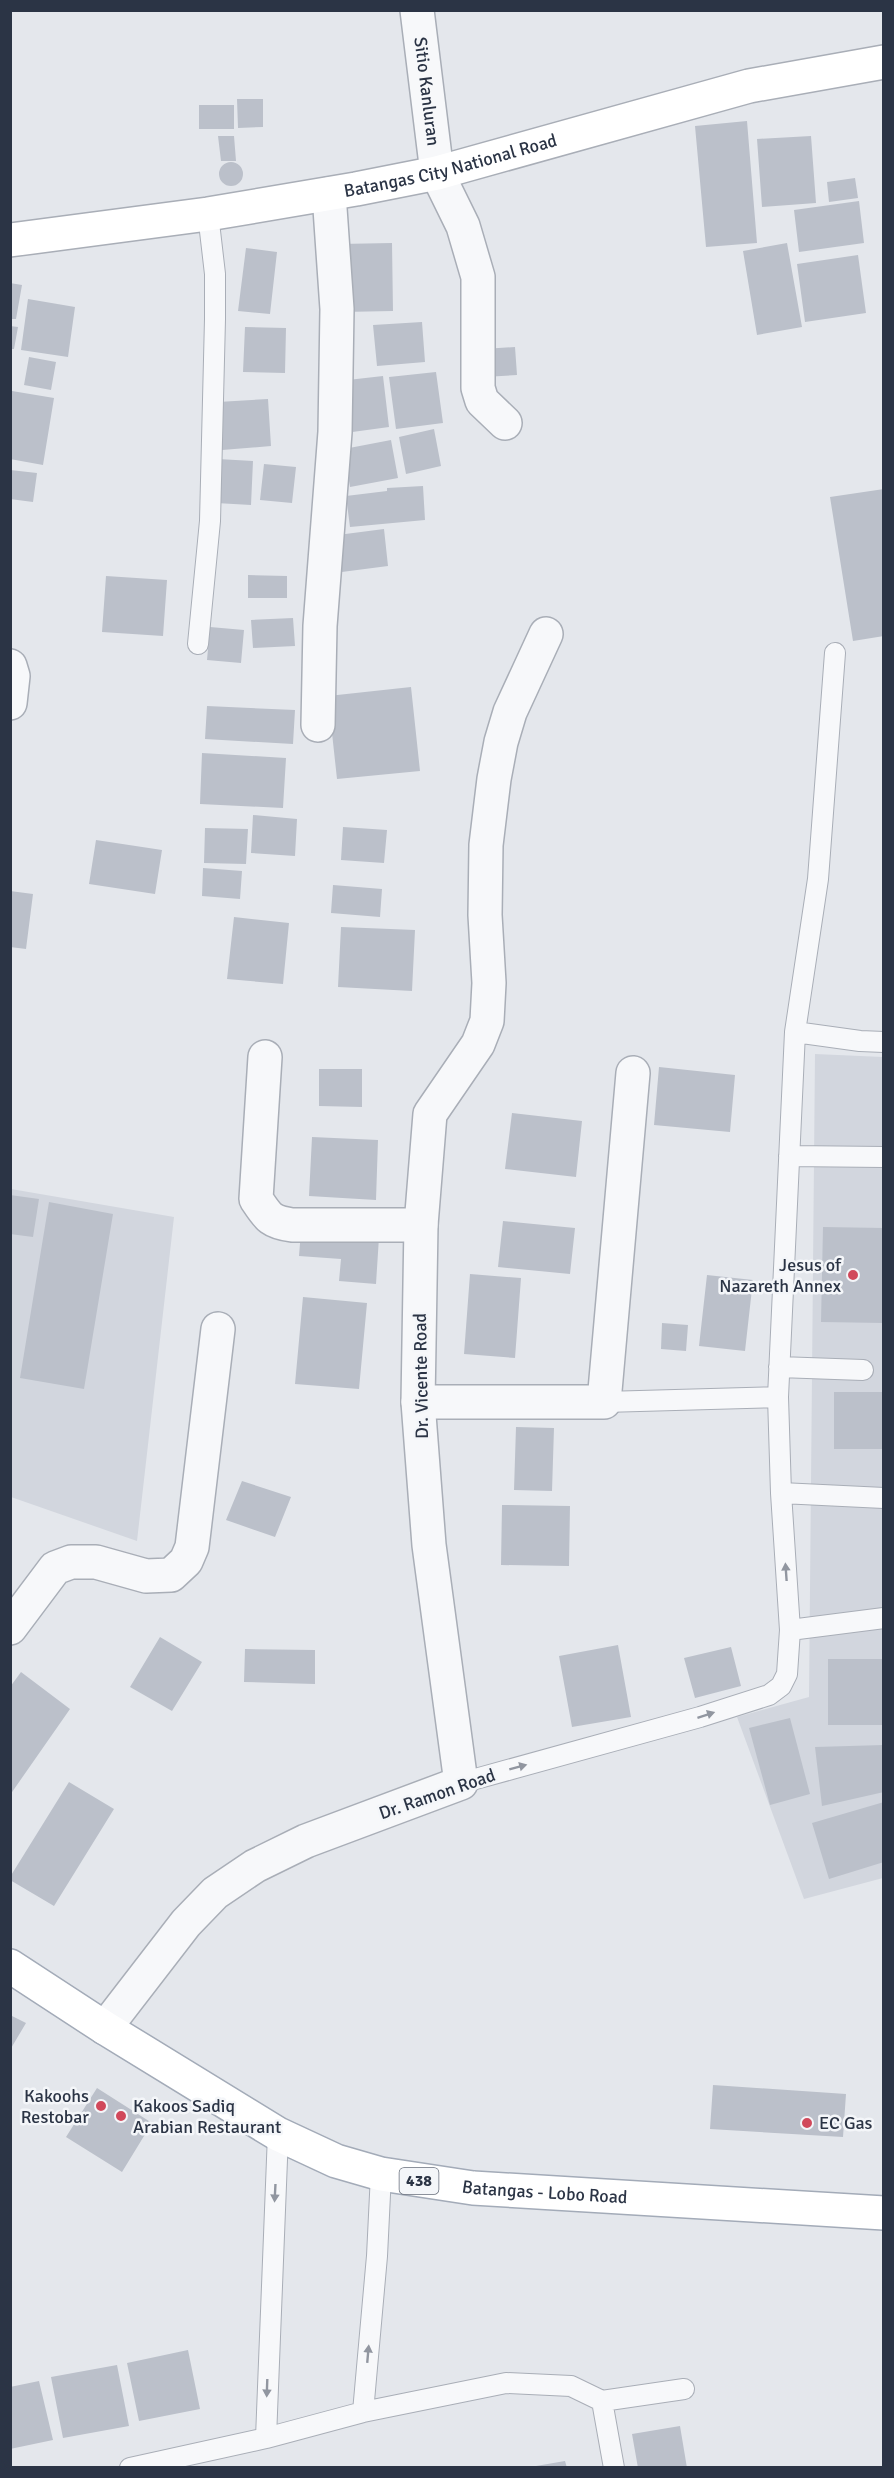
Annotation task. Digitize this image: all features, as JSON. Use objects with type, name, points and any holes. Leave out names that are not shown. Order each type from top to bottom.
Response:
[{"type":"main road","name":"Batangas City National Road","points":[[10,240],[208,214],[437,173],[749,86],[883,63]]},
{"type":"main road","name":"Batangas - Lobo Road","points":[[10,1966],[105,2028],[278,2134],[336,2161],[381,2174],[472,2188],[884,2213]]},
{"type":"street","name":"Sitio Kanluran","points":[[417,10],[437,173],[463,226],[478,277],[478,388],[482,401],[505,423]]},
{"type":"street","points":[[318,725],[321,615],[335,432],[337,309],[329,194]]},
{"type":"street","name":"Dr. Vicente Road","points":[[461,1783],[429,1545],[418,1402],[421,1225],[430,1114],[478,1044],[487,1021],[489,983],[485,915],[486,845],[494,779],[510,712],[546,634]]},
{"type":"street","points":[[10,666],[14,676],[10,703]]},
{"type":"street","points":[[265,1057],[256,1199],[266,1214],[276,1222],[292,1225],[421,1225]]},
{"type":"street","points":[[418,1402],[604,1402],[633,1073]]},
{"type":"street","points":[[10,1628],[55,1568],[71,1562],[96,1562],[146,1576],[171,1575],[186,1562],[192,1547],[218,1329]]},
{"type":"street","name":"Dr. Ramon Road","points":[[105,2028],[186,1923],[214,1893],[255,1866],[306,1841],[461,1783]]},
{"type":"lane","points":[[198,644],[211,510],[215,296],[208,214]]},
{"type":"lane","name":"Dr. Ramon Road","points":[[461,1783],[700,1717],[769,1695],[781,1686],[787,1674],[790,1630],[780,1493],[779,1367],[795,1032],[818,879],[835,653]]},
{"type":"lane","points":[[795,1032],[884,1042]]},
{"type":"lane","points":[[789,1156],[884,1157]]},
{"type":"lane","points":[[779,1367],[863,1370]]},
{"type":"lane","points":[[604,1402],[778,1396]]},
{"type":"lane","points":[[780,1493],[884,1498]]},
{"type":"lane","points":[[790,1630],[884,1618]]},
{"type":"lane","points":[[266,2438],[278,2134]]},
{"type":"lane","points":[[363,2412],[377,2256],[381,2174]]},
{"type":"lane","points":[[130,2468],[266,2438],[363,2412],[506,2383],[571,2386],[602,2401],[684,2389]]},
{"type":"lane","points":[[602,2401],[614,2468]]},
{"type":"shaded area","points":[[815,1054],[883,1057],[883,1878],[804,1899],[737,1717],[809,1697]]},
{"type":"shaded area","points":[[11,1189],[174,1217],[137,1541],[11,1497]]},
{"type":"building","points":[[237,99],[263,99],[263,127],[238,128]]},
{"type":"building","points":[[199,105],[234,105],[234,129],[199,129]]},
{"type":"building","points":[[747,121],[757,243],[706,247],[695,126]]},
{"type":"building","points":[[218,136],[234,136],[236,161],[221,161]]},
{"type":"building","points":[[811,136],[816,203],[762,207],[757,139]]},
{"type":"building","points":[[231,162],[239,166],[243,174],[239,182],[231,186],[223,182],[219,174],[223,166]]},
{"type":"building","points":[[855,178],[858,198],[829,202],[827,182]]},
{"type":"building","points":[[859,201],[864,243],[799,252],[794,210]]},
{"type":"building","points":[[392,243],[393,311],[342,312],[340,244]]},
{"type":"building","points":[[787,243],[802,327],[757,335],[743,251]]},
{"type":"building","points":[[246,248],[277,252],[270,314],[238,311]]},
{"type":"building","points":[[858,255],[866,313],[805,322],[797,264]]},
{"type":"building","points":[[10,283],[22,285],[16,319],[10,319]]},
{"type":"building","points":[[28,299],[75,307],[68,357],[21,350]]},
{"type":"building","points":[[422,322],[425,362],[377,366],[373,325]]},
{"type":"building","points":[[10,326],[18,327],[14,349],[10,349]]},
{"type":"building","points":[[245,327],[286,328],[285,373],[243,372]]},
{"type":"building","points":[[515,347],[517,375],[484,377],[483,349]]},
{"type":"building","points":[[29,357],[56,362],[51,390],[24,385]]},
{"type":"building","points":[[436,372],[443,423],[396,429],[389,377]]},
{"type":"building","points":[[383,376],[389,427],[345,433],[339,381]]},
{"type":"building","points":[[12,391],[54,398],[43,465],[10,459]]},
{"type":"building","points":[[268,399],[271,446],[222,450],[218,402]]},
{"type":"building","points":[[434,429],[441,466],[406,474],[399,437]]},
{"type":"building","points":[[391,440],[398,478],[350,487],[344,449]]},
{"type":"building","points":[[218,459],[253,461],[251,505],[216,503]]},
{"type":"building","points":[[264,464],[296,467],[292,503],[260,500]]},
{"type":"building","points":[[10,470],[37,473],[33,502],[10,499]]},
{"type":"building","points":[[423,486],[425,520],[350,527],[346,496],[387,491],[387,488]]},
{"type":"building","points":[[884,489],[884,636],[853,641],[830,497]]},
{"type":"building","points":[[384,529],[388,566],[334,573],[330,536]]},
{"type":"building","points":[[248,575],[287,576],[287,598],[248,598]]},
{"type":"building","points":[[106,576],[167,580],[163,636],[102,632]]},
{"type":"building","points":[[293,618],[295,646],[253,648],[251,620]]},
{"type":"building","points":[[210,627],[244,630],[241,663],[207,660]]},
{"type":"building","points":[[411,687],[420,771],[337,779],[328,696]]},
{"type":"building","points":[[207,706],[295,710],[293,744],[205,739]]},
{"type":"building","points":[[202,753],[286,758],[283,808],[200,804]]},
{"type":"building","points":[[253,815],[297,819],[295,856],[251,853]]},
{"type":"building","points":[[343,827],[387,830],[384,863],[341,860]]},
{"type":"building","points":[[205,828],[248,829],[246,864],[204,863]]},
{"type":"building","points":[[96,840],[162,850],[155,894],[89,884]]},
{"type":"building","points":[[203,868],[242,871],[240,899],[202,896]]},
{"type":"building","points":[[333,885],[382,889],[380,917],[331,913]]},
{"type":"building","points":[[10,891],[33,894],[26,949],[10,947]]},
{"type":"building","points":[[234,917],[289,923],[283,984],[227,979]]},
{"type":"building","points":[[341,927],[415,930],[412,991],[338,987]]},
{"type":"building","points":[[659,1067],[735,1075],[730,1132],[654,1125]]},
{"type":"building","points":[[319,1069],[362,1069],[362,1107],[319,1106]]},
{"type":"building","points":[[512,1113],[582,1121],[576,1177],[505,1169]]},
{"type":"building","points":[[312,1137],[378,1140],[376,1200],[309,1196]]},
{"type":"building","points":[[10,1195],[39,1199],[33,1237],[10,1234]]},
{"type":"building","points":[[49,1202],[113,1214],[84,1389],[20,1378]]},
{"type":"building","points":[[503,1221],[575,1228],[570,1274],[498,1267]]},
{"type":"building","name":"Jesus of Nazareth Annex","points":[[823,1227],[884,1228],[884,1323],[821,1322]]},
{"type":"building","points":[[301,1231],[379,1237],[376,1284],[339,1281],[341,1259],[299,1256]]},
{"type":"building","points":[[470,1274],[521,1278],[515,1358],[464,1354]]},
{"type":"building","points":[[707,1275],[753,1280],[745,1351],[699,1346]]},
{"type":"building","points":[[303,1297],[367,1303],[359,1389],[295,1384]]},
{"type":"building","points":[[662,1323],[688,1325],[686,1351],[661,1349]]},
{"type":"building","points":[[834,1392],[884,1392],[884,1449],[834,1449]]},
{"type":"building","points":[[516,1427],[554,1428],[552,1491],[514,1490]]},
{"type":"building","points":[[242,1481],[291,1497],[275,1537],[226,1520]]},
{"type":"building","points":[[502,1505],[570,1506],[569,1566],[501,1565]]},
{"type":"building","points":[[160,1637],[202,1662],[172,1711],[130,1687]]},
{"type":"building","points":[[618,1645],[631,1717],[572,1727],[559,1656]]},
{"type":"building","points":[[731,1647],[741,1686],[695,1698],[684,1658]]},
{"type":"building","points":[[245,1649],[315,1650],[315,1684],[244,1682]]},
{"type":"building","points":[[828,1659],[884,1659],[884,1725],[828,1725]]},
{"type":"building","points":[[21,1672],[70,1709],[10,1795],[10,1687]]},
{"type":"building","points":[[790,1718],[810,1794],[770,1805],[749,1728]]},
{"type":"building","points":[[884,1745],[884,1792],[822,1806],[815,1747]]},
{"type":"building","points":[[69,1782],[114,1809],[54,1906],[10,1880],[10,1877]]},
{"type":"building","points":[[884,1802],[884,1862],[829,1879],[812,1823]]},
{"type":"building","points":[[10,2015],[26,2023],[10,2050]]},
{"type":"building","points":[[713,2085],[846,2094],[843,2137],[710,2129]]},
{"type":"building","points":[[97,2088],[152,2123],[122,2172],[66,2137]]},
{"type":"building","points":[[188,2350],[200,2409],[139,2421],[127,2363]]},
{"type":"building","points":[[117,2365],[129,2426],[63,2438],[51,2377]]},
{"type":"building","points":[[39,2381],[53,2440],[10,2449],[10,2387]]},
{"type":"building","points":[[680,2426],[687,2468],[638,2468],[632,2434]]},
{"type":"building","points":[[565,2461],[567,2468],[536,2468],[536,2466]]},
{"type":"place","name":"Jesus of Nazareth Annex","points":[[853,1275]]},
{"type":"place","name":"Kakoohs Restobar","points":[[101,2106]]},
{"type":"place","name":"Kakoos Sadiq Arabian Restaurant","points":[[121,2116]]},
{"type":"place","name":"EC Gas","points":[[807,2123]]}]
